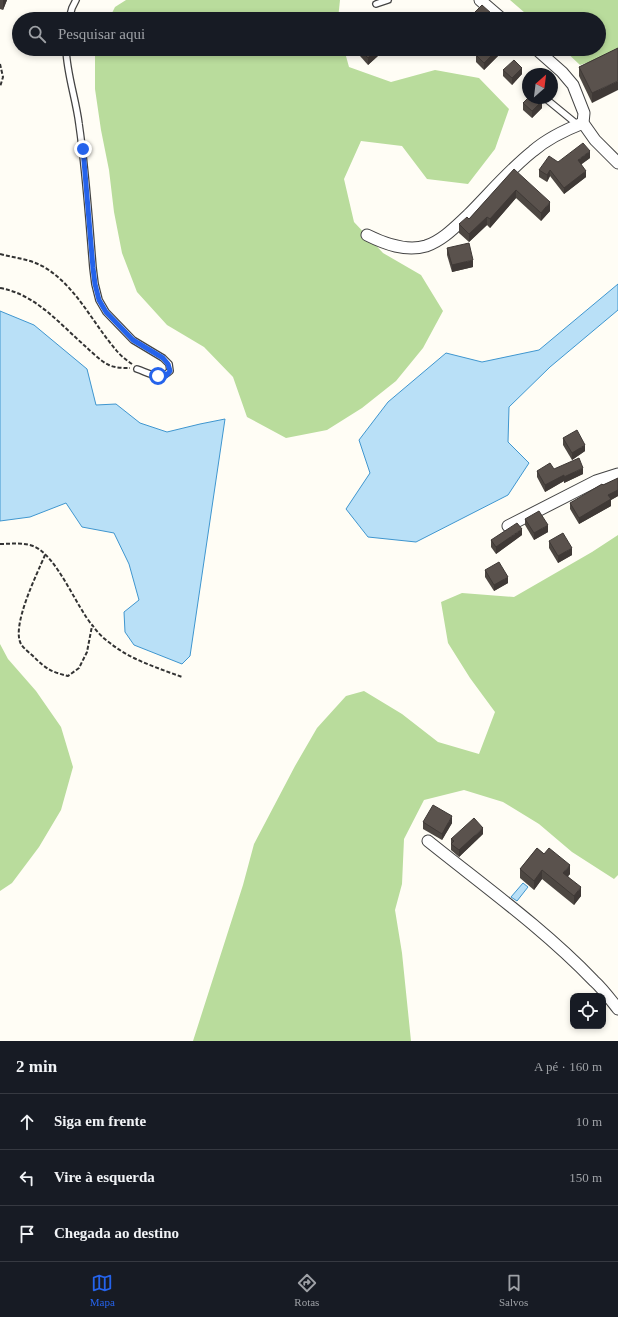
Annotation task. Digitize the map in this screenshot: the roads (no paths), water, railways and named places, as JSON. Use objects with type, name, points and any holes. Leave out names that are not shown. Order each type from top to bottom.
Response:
[{"type":"street","points":[[480,0],[494,12]]},
{"type":"street","points":[[544,56],[562,72],[573,85],[584,113],[581,124]]},
{"type":"street","points":[[581,124],[618,163]]},
{"type":"street","points":[[367,235],[384,244],[403,248],[424,246],[440,240],[533,150],[558,133],[581,124]]},
{"type":"street","points":[[508,526],[596,481],[618,474]]},
{"type":"street","points":[[428,841],[536,927],[595,981],[618,1009]]},
{"type":"lane","points":[[71,12],[76,0]]},
{"type":"lane","points":[[376,4],[388,0]]},
{"type":"lane","points":[[66,56],[66,64],[78,114],[83,149],[93,268],[99,300],[106,312],[133,340],[163,358],[168,364],[170,371],[166,376],[158,376],[137,369]]},
{"type":"lane","points":[[553,104],[581,124]]},
{"type":"water","points":[[618,284],[618,310],[550,367],[509,407],[508,442],[529,463],[508,495],[416,542],[368,537],[346,509],[370,473],[359,440],[388,402],[446,353],[482,362],[539,350]]},
{"type":"water","points":[[0,311],[34,325],[87,369],[96,405],[116,404],[140,423],[167,432],[225,419],[190,656],[182,664],[134,645],[125,632],[124,612],[139,600],[129,564],[114,533],[82,527],[66,503],[30,517],[0,521]]},
{"type":"water","points":[[523,883],[528,887],[517,901],[511,897]]}]
